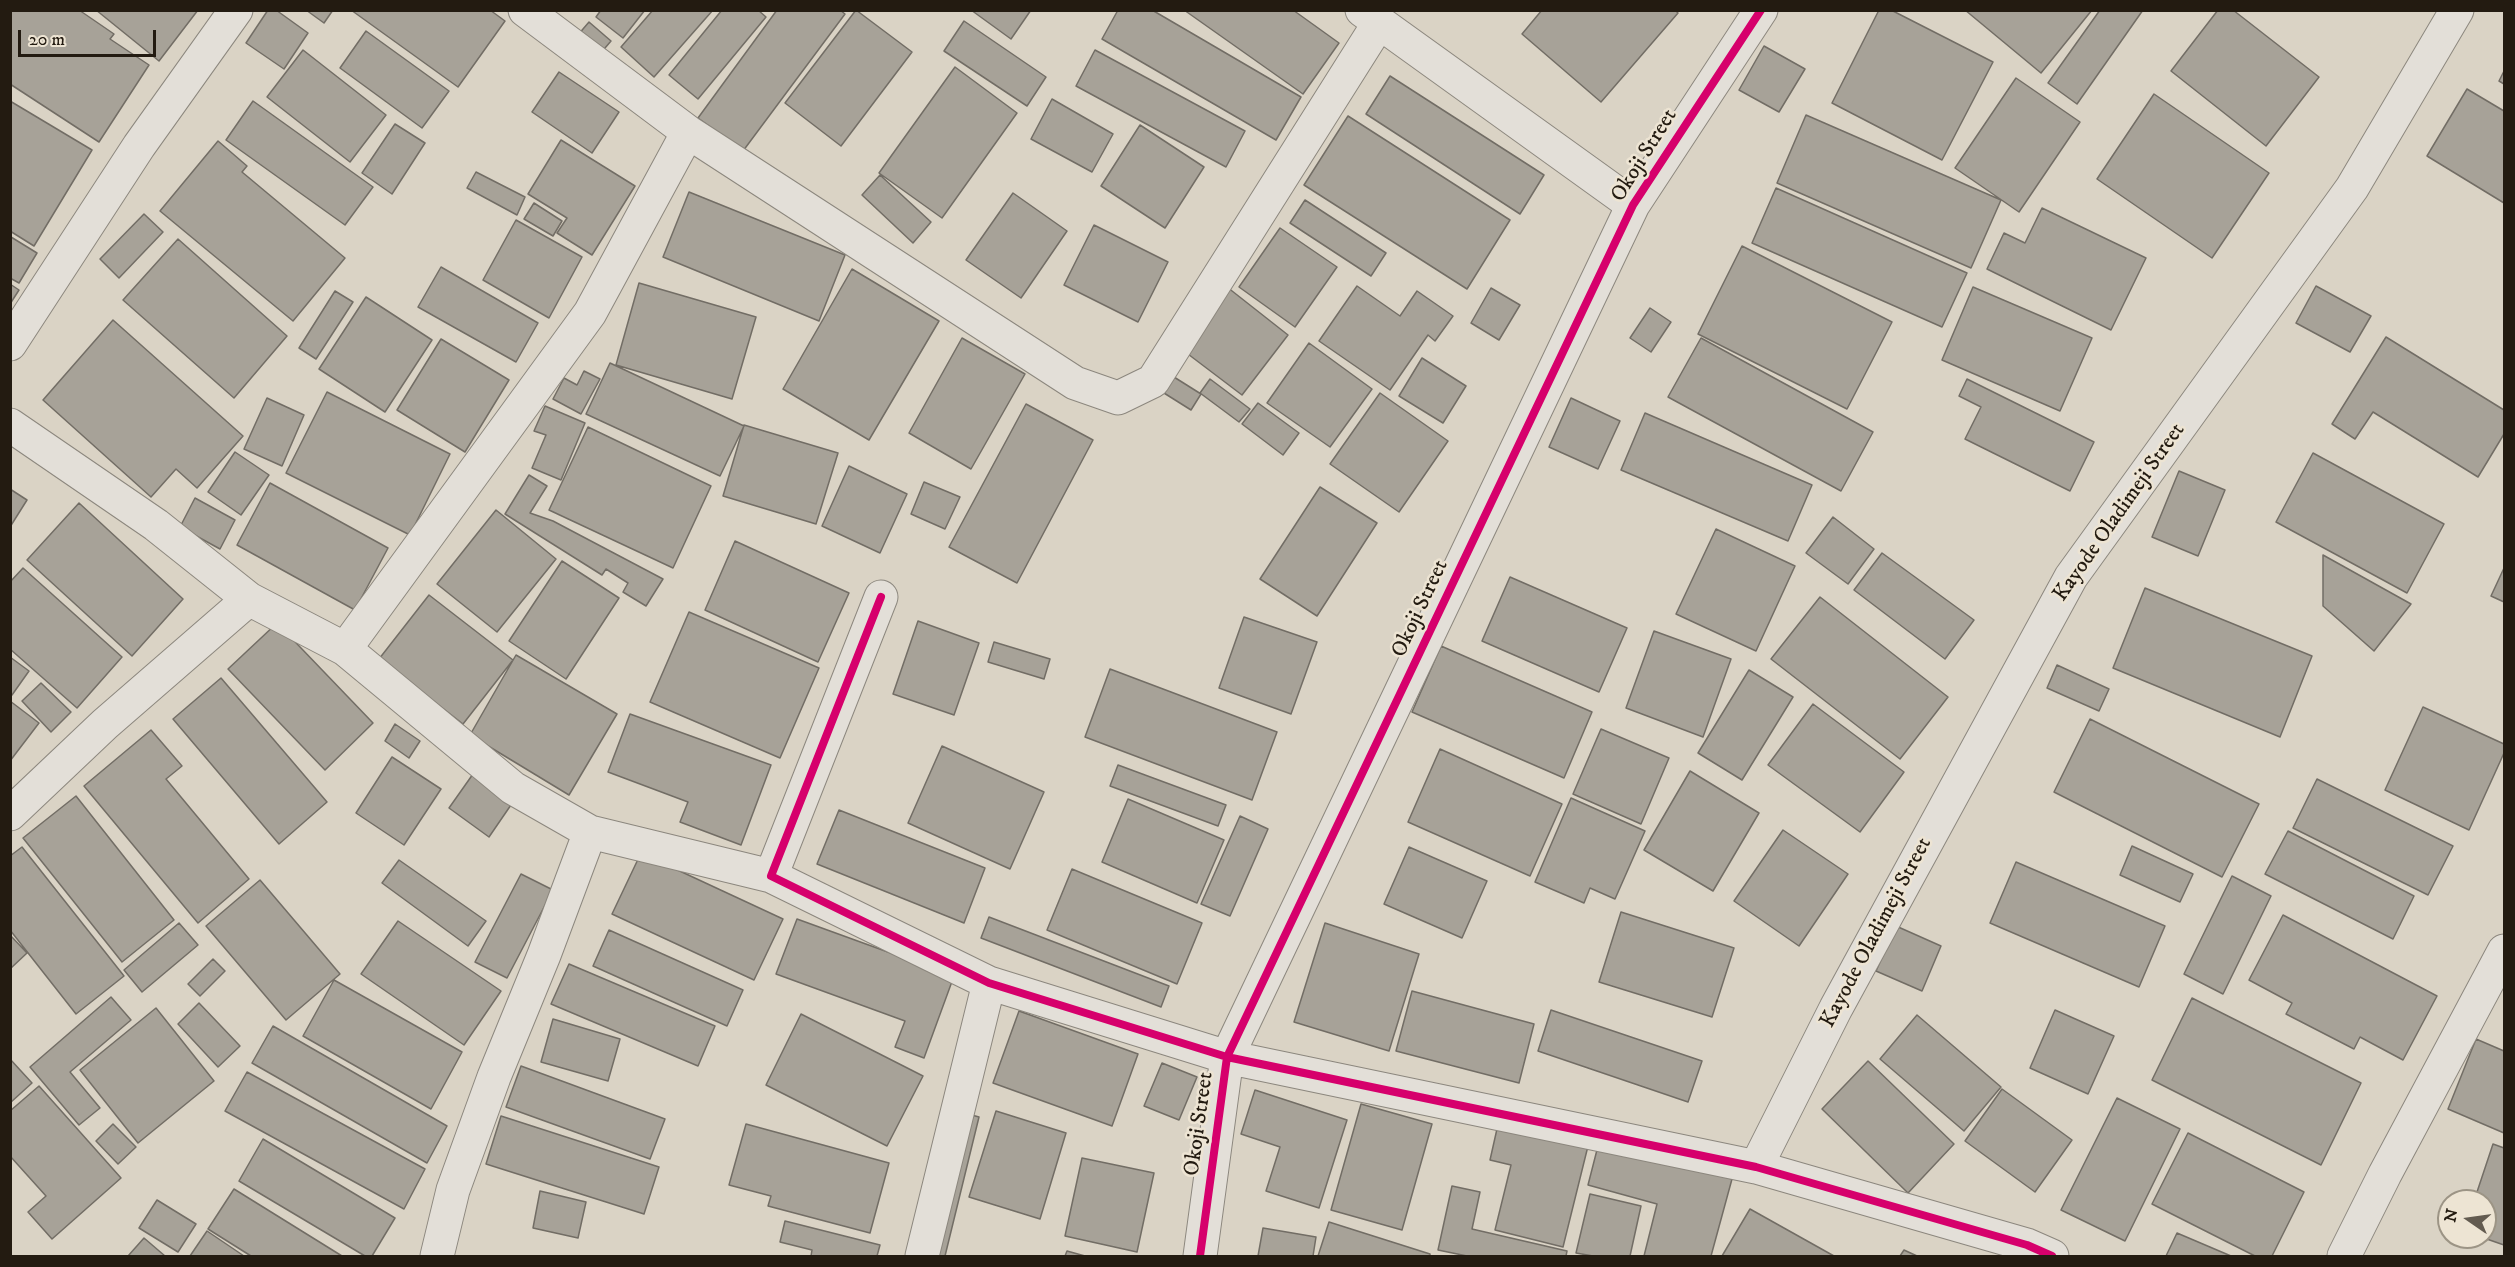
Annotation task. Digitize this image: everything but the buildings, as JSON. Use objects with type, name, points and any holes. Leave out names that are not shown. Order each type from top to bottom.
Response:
[{"type":"street","points":[[10,344],[139,146],[236,10]]},
{"type":"street","points":[[525,10],[688,132],[1075,383],[1118,398],[1153,381],[1370,17],[1633,205]]},
{"type":"street","name":"Okoji Street","points":[[1200,1257],[1227,1057],[1633,205],[1761,10]]},
{"type":"street","name":"Kayode Oladimeji Street","points":[[1756,1167],[1836,1008],[2071,577],[2352,188],[2457,10]]},
{"type":"street","points":[[345,649],[590,313],[688,132]]},
{"type":"street","points":[[10,425],[156,525],[249,599],[345,649],[513,788],[590,832],[771,876],[989,983],[1227,1057],[1756,1167],[2027,1245],[2052,1257]]},
{"type":"street","points":[[771,876],[881,597]]},
{"type":"street","points":[[10,814],[105,724],[249,599]]},
{"type":"street","points":[[437,1257],[457,1179],[494,1077],[544,955],[590,832]]},
{"type":"street","points":[[2344,1257],[2385,1174],[2505,951]]},
{"type":"street","points":[[922,1257],[989,983]]},
{"type":"cycle path","points":[[1200,1256],[1227,1057],[1633,205],[1761,10]]},
{"type":"cycle path","points":[[881,597],[771,876],[989,983],[1227,1057],[1756,1167],[2027,1245],[2052,1256]]}]
